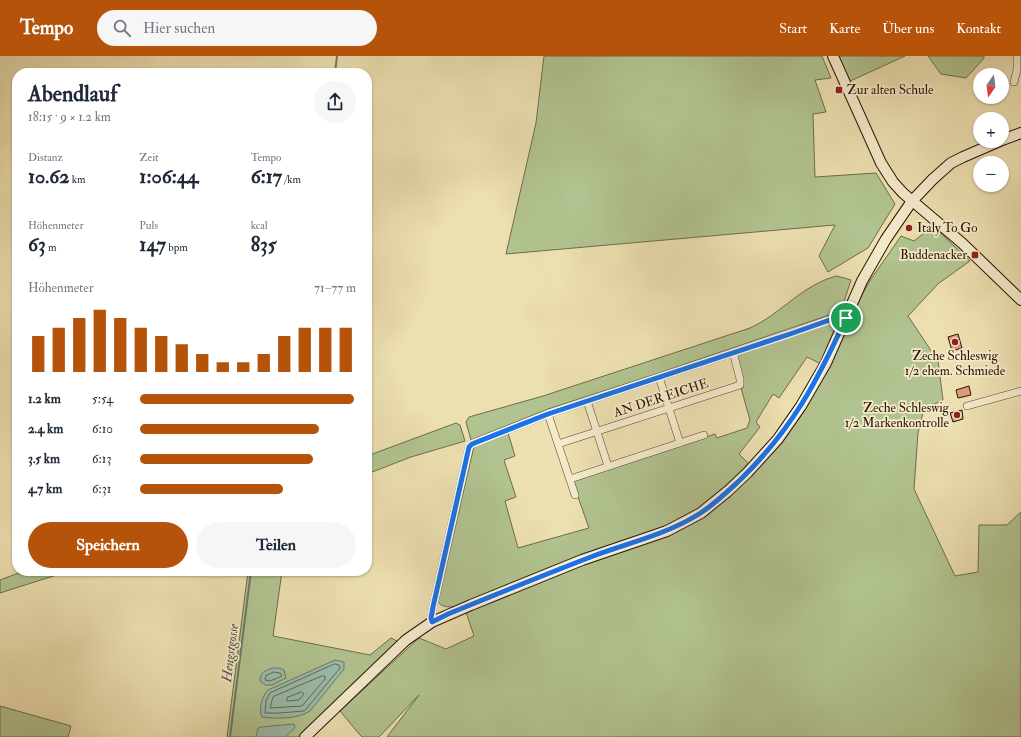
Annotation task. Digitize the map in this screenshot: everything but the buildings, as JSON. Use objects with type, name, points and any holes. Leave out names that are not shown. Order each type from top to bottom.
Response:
[{"type":"main road","points":[[833,56],[881,163],[896,186],[962,243],[1021,300]]},
{"type":"main road","points":[[1009,138],[1021,133]]},
{"type":"main road","points":[[305,737],[406,640],[432,622],[582,560],[667,531],[701,513],[728,491],[748,472],[788,426],[817,379],[862,281],[886,238],[912,201],[933,179],[951,164],[962,156],[983,148]]},
{"type":"street","points":[[1014,82],[1017,70],[1017,56]]},
{"type":"street","points":[[432,622],[431,618],[433,607],[469,447],[472,444],[548,414],[790,334],[836,317],[841,316],[846,318]]},
{"type":"street","name":"AN DER EICHE","points":[[558,444],[740,385],[740,379],[733,352]]},
{"type":"street","points":[[659,377],[680,443]]},
{"type":"street","points":[[967,406],[1021,391]]},
{"type":"street","points":[[587,401],[608,466]]},
{"type":"street","points":[[548,414],[575,495]]},
{"type":"street","points":[[570,479],[704,435]]},
{"type":"green space","points":[[544,56],[822,56],[831,78],[815,80],[826,112],[813,114],[815,177],[876,173],[895,204],[868,248],[828,272],[819,256],[835,225],[506,254],[536,123]]},
{"type":"green space","points":[[838,56],[905,56],[848,82]]},
{"type":"green space","points":[[928,56],[984,56],[984,58],[975,68],[973,68],[973,70],[966,78],[941,74]]},
{"type":"green space","points":[[933,226],[970,261],[939,283],[908,316],[938,361],[943,400],[924,409],[918,433],[914,489],[955,576],[978,572],[979,525],[1007,525],[1021,512],[1021,737],[387,737],[419,695],[379,737],[362,737],[360,735],[340,711],[419,638],[446,649],[474,636],[465,609],[691,520],[768,452],[838,340],[869,282],[901,236],[914,241]]},
{"type":"green space","points":[[837,276],[851,280],[841,311],[548,409],[471,440],[466,422],[469,417],[543,396],[750,328],[772,315],[813,286]]},
{"type":"green space","points":[[837,320],[839,322],[821,364],[807,357],[779,398],[773,394],[756,422],[760,427],[739,454],[750,465],[705,505],[675,524],[464,605],[446,607],[438,602],[474,446],[508,433],[515,456],[504,460],[516,497],[505,501],[518,548],[589,528],[572,480],[715,434],[717,438],[747,428],[750,420],[741,388],[742,378],[736,354]]},
{"type":"green space","points":[[456,423],[460,425],[465,441],[411,457],[372,472],[372,454]]},
{"type":"green space","points":[[12,576],[53,576],[0,593],[0,580]]},
{"type":"green space","points":[[247,576],[281,576],[273,636],[370,655],[391,638],[401,643],[300,737],[227,737]]},
{"type":"green space","points":[[0,706],[71,726],[68,737],[0,737]]},
{"type":"water","points":[[335,660],[344,662],[344,669],[310,711],[293,717],[262,717],[260,710],[261,703],[268,690]]},
{"type":"water","points":[[273,668],[284,670],[286,678],[272,685],[265,685],[260,681],[261,675],[262,673]]},
{"type":"water","points":[[294,724],[295,728],[285,737],[256,737],[258,728]]},
{"type":"waterway","name":"Hengstgosse","points":[[336,68],[337,56]]},
{"type":"waterway","name":"Hengstgosse","points":[[230,737],[250,576]]},
{"type":"place","name":"Zur alten Schule","points":[[839,90]]},
{"type":"place","name":"Italy To Go","points":[[909,228]]},
{"type":"place","name":"Buddenacker","points":[[975,255]]},
{"type":"place","name":"Zeche Schleswig 1/2 ehem. Schmiede","points":[[955,342]]},
{"type":"place","name":"Zeche Schleswig 1/2 Markenkontrolle","points":[[957,415]]},
{"type":"route","points":[[841,316],[846,318],[826,363],[788,426],[748,472],[701,513],[667,531],[582,560],[448,614],[432,622],[431,618],[433,607],[453,525],[469,447],[472,444],[548,414],[790,334],[836,317],[841,316]]}]
